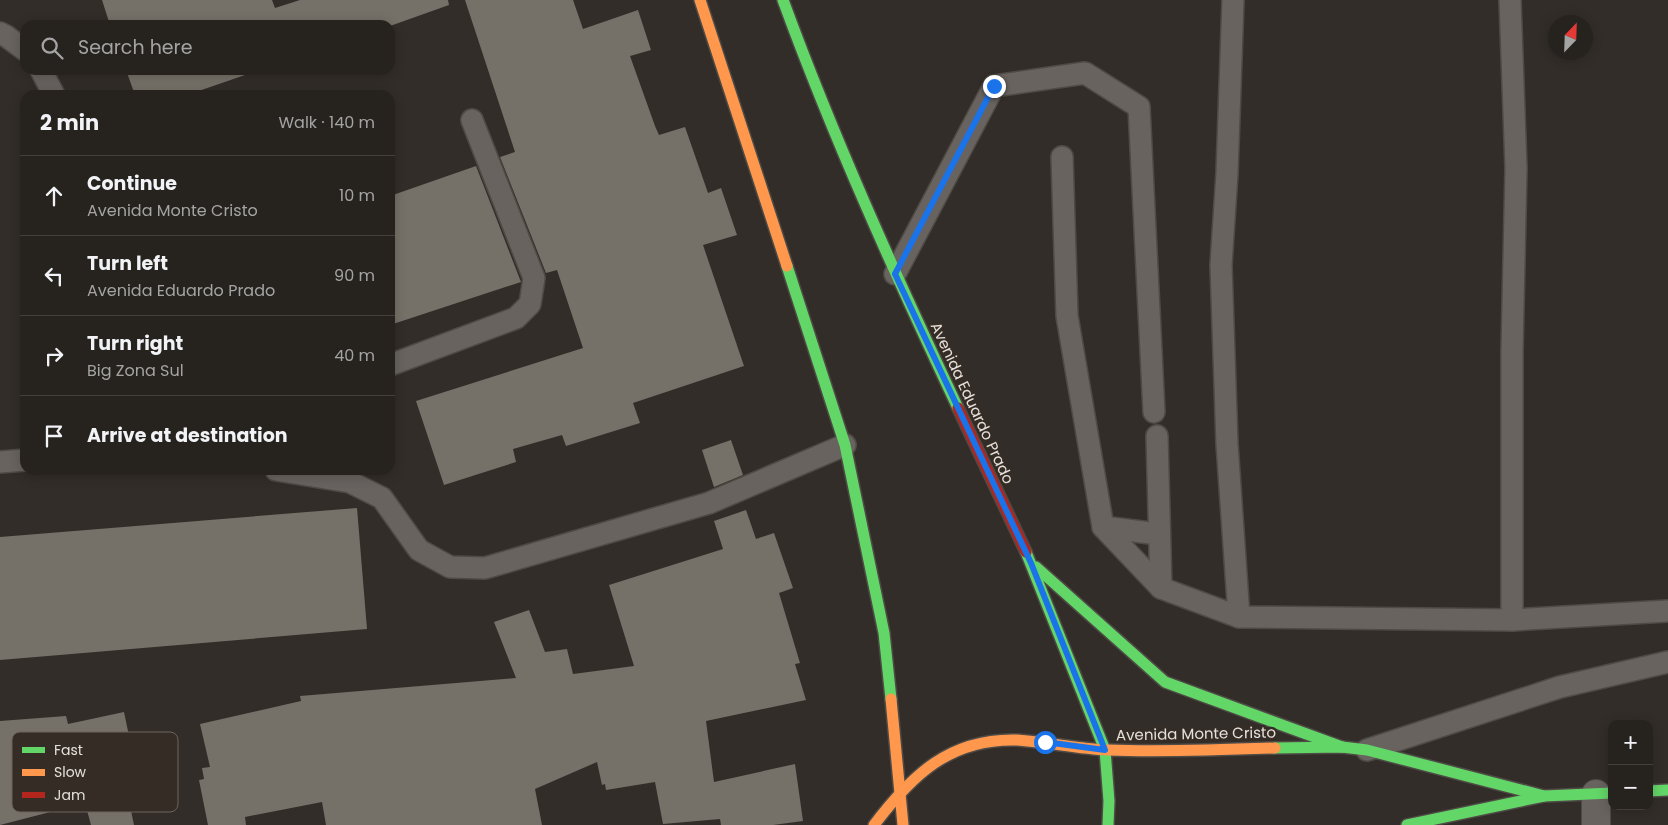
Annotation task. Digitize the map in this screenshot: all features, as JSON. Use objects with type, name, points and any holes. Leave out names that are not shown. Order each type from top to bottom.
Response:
[{"type":"main road","points":[[700,0],[844,446],[884,633],[902,825]]},
{"type":"main road","name":"Avenida Eduardo Prado","points":[[783,0],[809,71],[895,274],[1031,563],[1105,750],[1109,801],[1108,825]]},
{"type":"main road","points":[[1031,563],[1165,682],[1342,747]]},
{"type":"main road","name":"Avenida Monte Cristo","points":[[874,825],[900,790],[941,759],[964,747],[996,740],[1045,742],[1105,750],[1342,747],[1367,750],[1544,796]]},
{"type":"main road","points":[[1653,791],[1668,790]]},
{"type":"main road","name":"Avenida Monte Cristo","points":[[1407,825],[1544,796],[1604,794]]},
{"type":"street","points":[[1596,825],[1604,794]]},
{"type":"lane","points":[[1233,0],[1227,173],[1221,264],[1227,444],[1239,616]]},
{"type":"lane","points":[[1510,0],[1516,168],[1512,351],[1512,620]]},
{"type":"lane","points":[[0,34],[20,46]]},
{"type":"lane","points":[[895,274],[994,86],[1085,73],[1139,107],[1154,412]]},
{"type":"lane","points":[[44,75],[51,90]]},
{"type":"lane","points":[[395,363],[516,318],[530,304],[534,278],[472,120]]},
{"type":"lane","points":[[1062,157],[1067,316],[1103,527],[1161,588],[1239,616],[1512,620],[1668,612]]},
{"type":"lane","points":[[1157,436],[1158,534],[1161,588]]},
{"type":"lane","points":[[338,475],[351,476],[382,498],[419,550],[450,567],[485,568],[709,502],[844,446]]},
{"type":"lane","points":[[0,462],[20,460]]},
{"type":"lane","points":[[1103,527],[1158,534]]},
{"type":"lane","points":[[1367,750],[1560,687],[1668,662]]},
{"type":"building","points":[[102,0],[272,0],[275,8],[300,0],[448,0],[449,5],[395,24],[395,20],[108,20]]},
{"type":"building","points":[[465,0],[573,0],[583,29],[638,10],[651,50],[630,56],[655,126],[659,135],[685,127],[708,193],[721,188],[737,235],[703,245],[744,366],[633,403],[640,423],[566,446],[562,435],[513,449],[516,462],[444,485],[416,401],[583,348],[557,270],[546,273],[500,157],[515,152]]},
{"type":"building","points":[[128,75],[245,75],[202,90],[133,90]]},
{"type":"building","points":[[476,166],[521,282],[395,323],[395,194]]},
{"type":"building","points":[[731,440],[743,475],[714,487],[702,450]]},
{"type":"building","points":[[357,508],[367,629],[0,660],[0,537]]},
{"type":"building","points":[[746,510],[756,539],[774,533],[793,588],[779,593],[800,663],[795,664],[806,700],[706,721],[714,782],[795,764],[803,821],[773,825],[721,825],[720,819],[663,824],[655,782],[606,790],[605,784],[602,785],[597,762],[535,789],[542,825],[326,825],[322,802],[245,817],[246,825],[208,825],[199,780],[204,779],[202,768],[210,767],[200,724],[301,701],[300,696],[516,678],[494,622],[529,610],[545,652],[567,649],[573,674],[634,666],[609,585],[723,549],[714,521]]},
{"type":"building","points":[[124,712],[128,732],[12,732],[12,812],[50,812],[0,825],[0,721],[66,716],[68,724]]},
{"type":"building","points":[[87,812],[131,812],[134,825],[91,825]]},
{"type":"traffic: fast","points":[[783,0],[823,104],[866,206],[958,408]]},
{"type":"traffic: fast","points":[[787,266],[845,445],[884,633],[891,699]]},
{"type":"traffic: fast","points":[[1026,552],[1105,750],[1109,801],[1108,825]]},
{"type":"traffic: fast","points":[[1036,567],[1165,682],[1342,747]]},
{"type":"traffic: fast","points":[[1275,748],[1342,747],[1367,750],[1544,796]]},
{"type":"traffic: fast","points":[[1653,791],[1668,790]]},
{"type":"traffic: fast","points":[[1407,825],[1544,796],[1608,793]]},
{"type":"traffic: slow","points":[[700,0],[787,266]]},
{"type":"traffic: slow","points":[[891,699],[903,825]]},
{"type":"traffic: slow","points":[[874,825],[903,790],[918,776],[952,753],[972,745],[993,741],[1017,740],[1129,751],[1275,748]]},
{"type":"traffic: jam","points":[[958,408],[1026,552]]},
{"type":"route","points":[[994,86],[895,274],[1031,563],[1105,750],[1045,742]]}]
